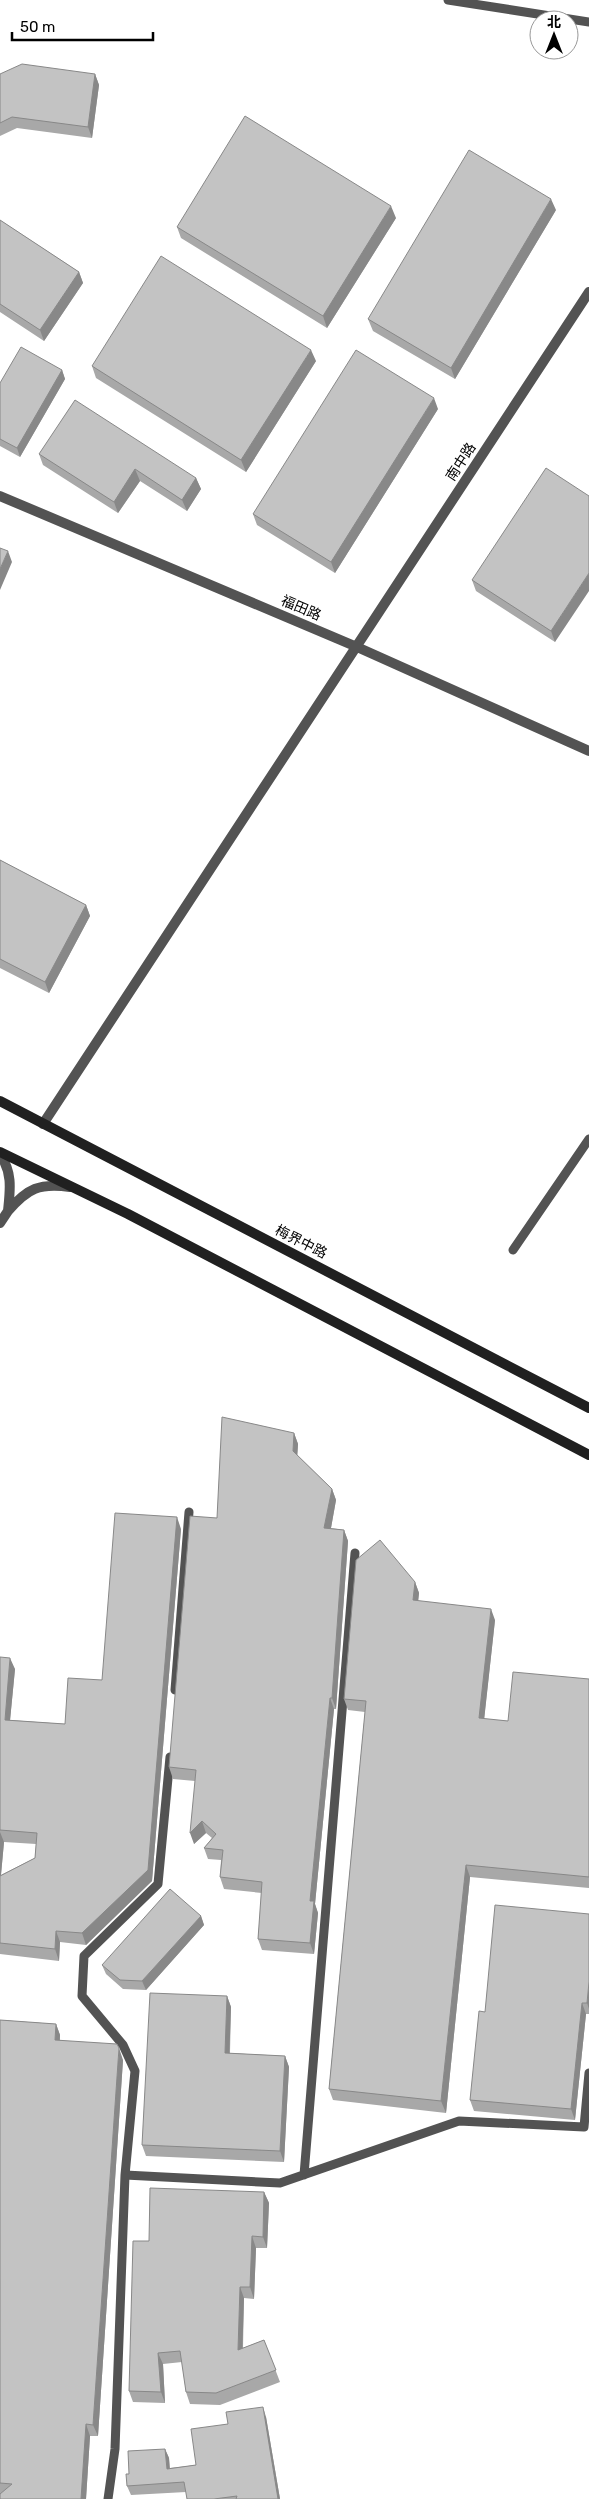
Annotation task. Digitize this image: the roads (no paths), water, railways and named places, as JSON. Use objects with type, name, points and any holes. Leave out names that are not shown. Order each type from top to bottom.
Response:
[{"type":"main road","name":"梅界中路","points":[[0,1101],[589,1408]]},
{"type":"main road","points":[[0,1154],[73,1187],[589,1455]]},
{"type":"street","name":"南中路","points":[[43,1124],[589,292]]},
{"type":"street","name":"福田路","points":[[0,496],[357,647],[589,751]]},
{"type":"street","points":[[0,1154],[8,1170],[10,1180],[8,1211]]},
{"type":"street","points":[[0,1223],[20,1198],[34,1188],[50,1185],[73,1187]]},
{"type":"lane","points":[[448,0],[589,22]]},
{"type":"lane","points":[[513,1250],[589,1139]]},
{"type":"lane","points":[[175,1698],[189,1512]]},
{"type":"lane","points":[[304,2175],[355,1553]]},
{"type":"lane","points":[[108,2499],[115,2449],[125,2175],[134,2071],[123,2045],[82,1996],[84,1956],[158,1884],[171,1747]]},
{"type":"lane","points":[[125,2175],[280,2183],[460,2122],[584,2127],[589,2073]]}]
